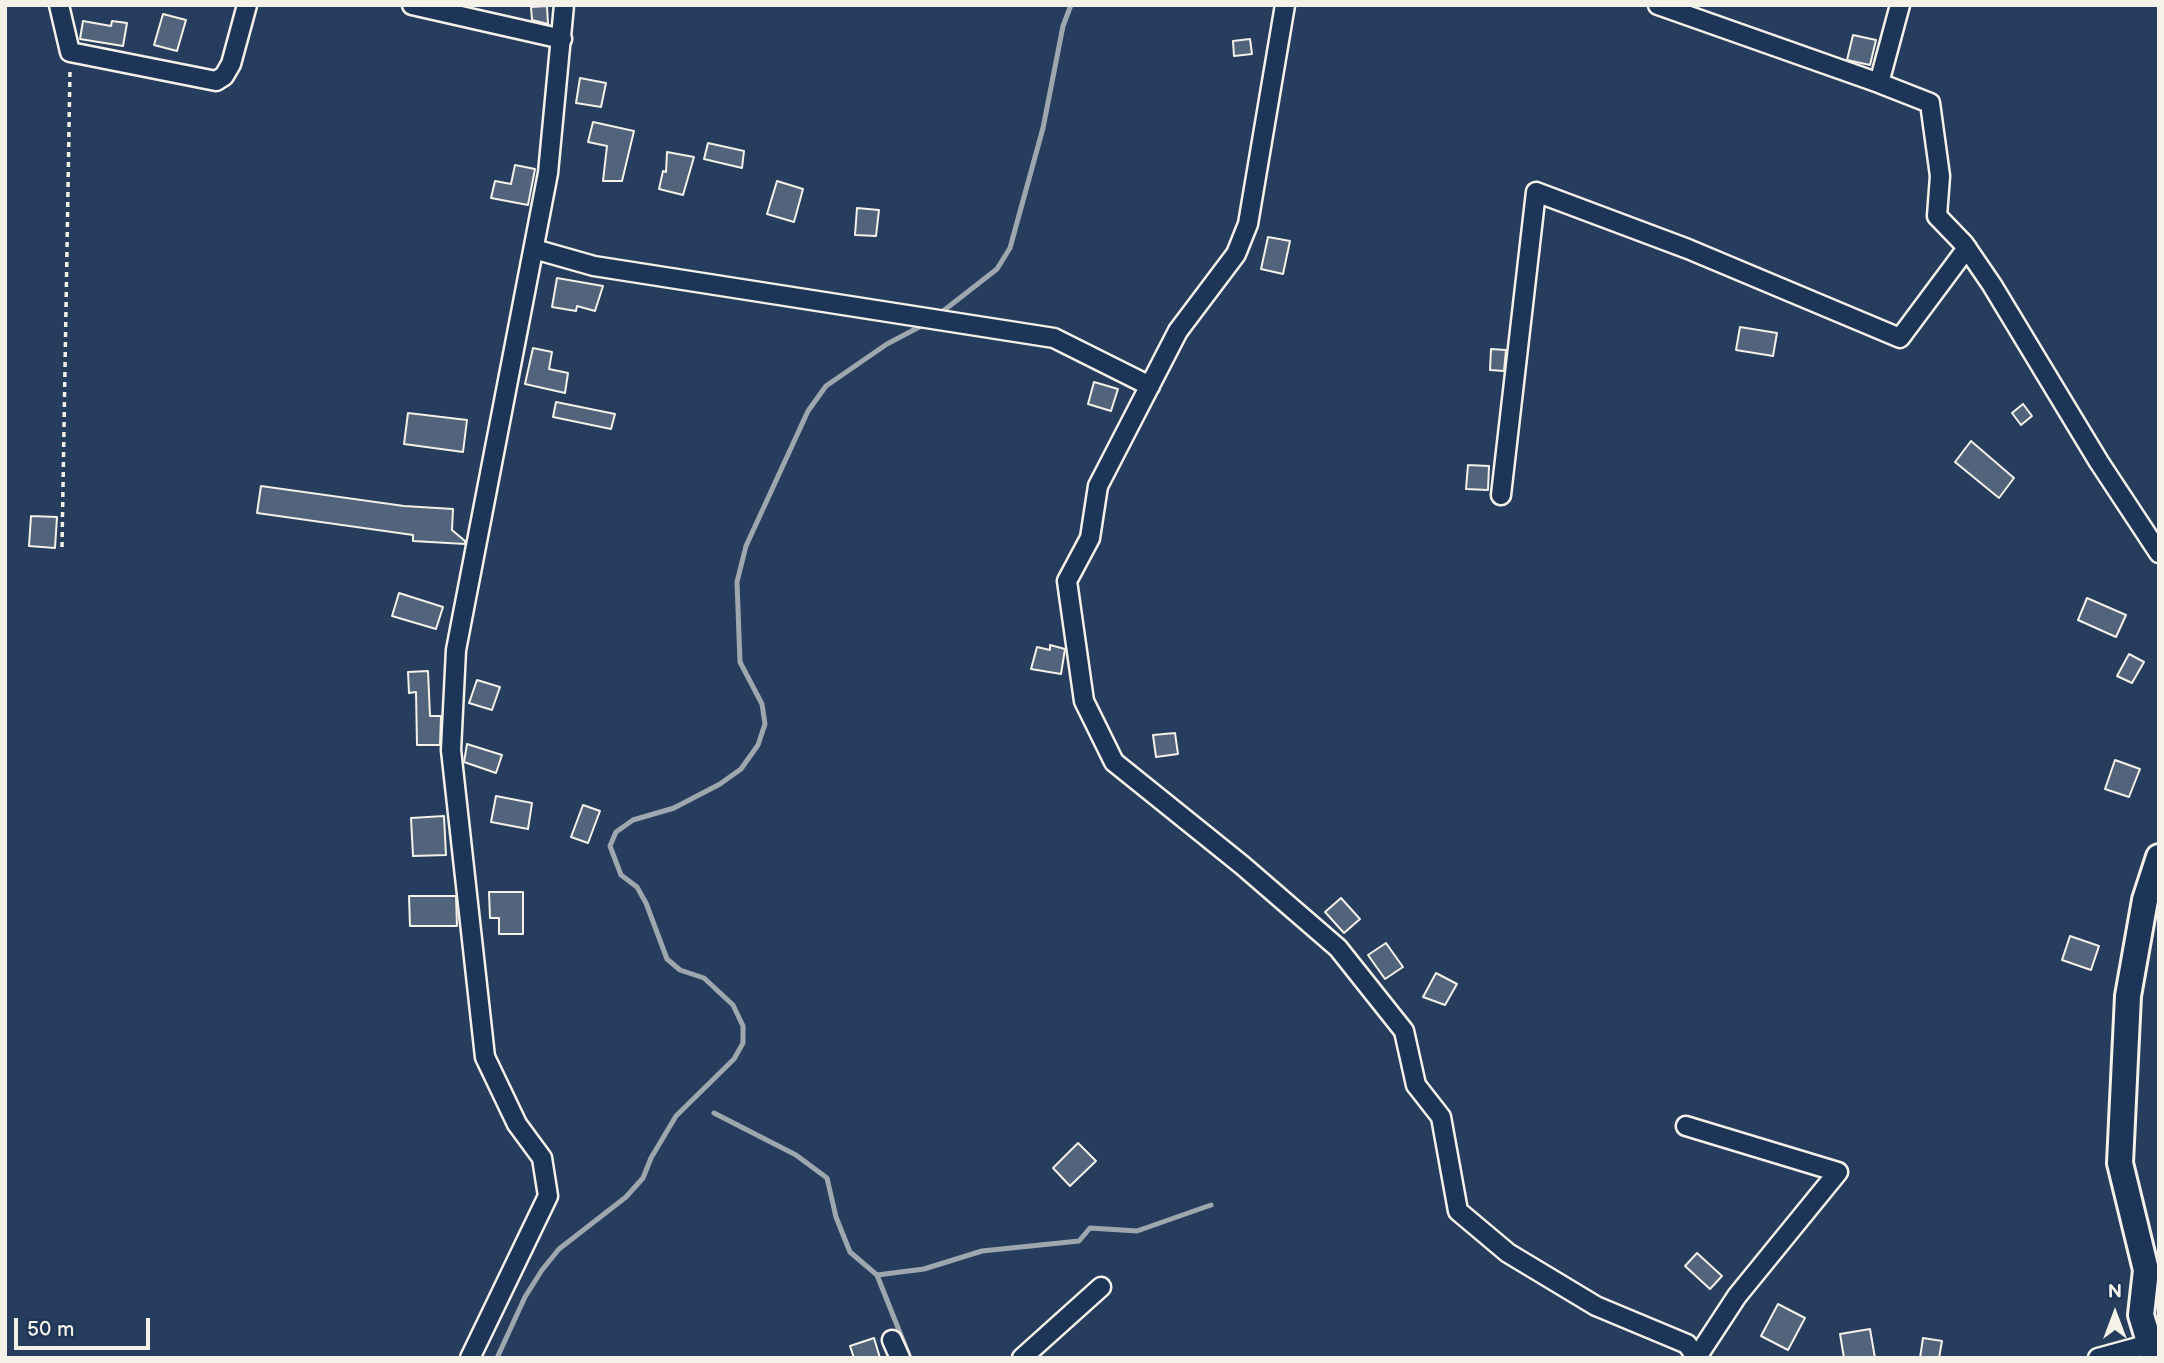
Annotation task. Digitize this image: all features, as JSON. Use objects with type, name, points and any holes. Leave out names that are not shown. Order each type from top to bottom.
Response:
[{"type":"street","points":[[60,5],[70,52],[216,81],[224,76],[231,64],[247,5]]},
{"type":"street","points":[[412,5],[562,39]]},
{"type":"street","points":[[470,1358],[548,1196],[542,1158],[517,1124],[485,1057],[451,750],[456,650],[548,173],[564,5]]},
{"type":"street","points":[[1285,5],[1248,224],[1236,254],[1178,331],[1098,486],[1090,538],[1067,581],[1084,701],[1114,762],[1242,864],[1338,948],[1404,1031],[1416,1085],[1441,1117],[1458,1211],[1508,1253],[1597,1306],[1687,1344],[1697,1358],[1737,1296],[1838,1172],[1686,1126]]},
{"type":"street","points":[[1658,5],[1930,103],[1940,176],[1937,216],[1967,248],[2037,356],[2099,463],[2159,552]]},
{"type":"street","points":[[1878,83],[1900,5]]},
{"type":"street","points":[[1501,495],[1536,192],[1688,249],[1900,338],[1967,248]]},
{"type":"street","points":[[534,249],[594,266],[1054,338],[1150,386]]},
{"type":"street","points":[[2098,1358],[2154,1346],[2141,1315],[2146,1270],[2120,1163],[2128,996],[2145,900],[2159,857]]},
{"type":"street","points":[[1022,1358],[1101,1287]]},
{"type":"street","points":[[892,1340],[900,1358]]},
{"type":"path","points":[[62,547],[70,52]]},
{"type":"building","points":[[547,6],[548,24],[532,20],[531,7]]},
{"type":"building","points":[[163,14],[186,20],[177,51],[154,45]]},
{"type":"building","points":[[83,21],[111,26],[112,21],[127,23],[123,46],[80,39]]},
{"type":"building","points":[[1853,35],[1876,40],[1870,65],[1847,60]]},
{"type":"building","points":[[1250,39],[1252,54],[1234,56],[1233,41]]},
{"type":"building","points":[[580,78],[606,83],[601,107],[576,103]]},
{"type":"building","points":[[593,122],[634,131],[622,181],[603,181],[607,146],[588,142]]},
{"type":"building","points":[[708,143],[744,151],[742,168],[704,159]]},
{"type":"building","points":[[667,152],[694,157],[683,195],[659,189],[663,171],[666,172]]},
{"type":"building","points":[[515,165],[535,169],[528,205],[491,198],[495,181],[511,184]]},
{"type":"building","points":[[777,181],[803,189],[794,222],[767,214]]},
{"type":"building","points":[[857,208],[879,210],[876,236],[855,235]]},
{"type":"building","points":[[1268,237],[1290,241],[1283,274],[1261,269]]},
{"type":"building","points":[[557,278],[603,286],[595,311],[577,306],[576,311],[552,307]]},
{"type":"building","points":[[1740,327],[1777,333],[1773,356],[1736,350]]},
{"type":"building","points":[[533,348],[552,352],[549,369],[568,373],[565,393],[525,384]]},
{"type":"building","points":[[1491,349],[1506,350],[1504,371],[1490,370]]},
{"type":"building","points":[[1094,382],[1118,389],[1111,411],[1088,404]]},
{"type":"building","points":[[556,402],[615,414],[611,429],[553,417]]},
{"type":"building","points":[[2023,404],[2032,416],[2021,425],[2012,413]]},
{"type":"building","points":[[408,413],[467,420],[463,452],[404,444]]},
{"type":"building","points":[[1971,441],[2014,478],[1999,498],[1955,462]]},
{"type":"building","points":[[1468,465],[1489,466],[1488,490],[1466,489]]},
{"type":"building","points":[[261,486],[404,506],[453,509],[452,530],[465,544],[413,541],[413,535],[257,513]]},
{"type":"building","points":[[31,516],[57,517],[55,548],[29,546]]},
{"type":"building","points":[[399,593],[443,607],[436,629],[392,616]]},
{"type":"building","points":[[2087,598],[2126,615],[2116,637],[2078,620]]},
{"type":"building","points":[[1050,645],[1065,649],[1061,674],[1031,669],[1037,647],[1050,650]]},
{"type":"building","points":[[2129,654],[2144,662],[2132,683],[2117,676]]},
{"type":"building","points":[[428,671],[430,716],[441,716],[440,745],[417,745],[416,692],[409,693],[408,672]]},
{"type":"building","points":[[477,680],[500,687],[492,710],[469,703]]},
{"type":"building","points":[[1175,733],[1178,754],[1156,757],[1153,735]]},
{"type":"building","points":[[467,744],[502,755],[496,773],[464,762]]},
{"type":"building","points":[[2115,760],[2140,769],[2129,797],[2105,789]]},
{"type":"building","points":[[496,796],[532,803],[528,829],[491,822]]},
{"type":"building","points":[[583,805],[600,811],[588,843],[571,837]]},
{"type":"building","points":[[444,816],[446,855],[413,856],[411,818]]},
{"type":"building","points":[[489,892],[523,892],[523,934],[499,934],[499,918],[490,918]]},
{"type":"building","points":[[409,896],[456,896],[457,926],[410,926]]},
{"type":"building","points":[[1341,898],[1360,919],[1344,933],[1325,912]]},
{"type":"building","points":[[2070,936],[2099,946],[2091,970],[2062,960]]},
{"type":"building","points":[[1386,943],[1403,967],[1385,979],[1368,955]]},
{"type":"building","points":[[1436,973],[1457,984],[1445,1005],[1423,997]]},
{"type":"building","points":[[1078,1143],[1096,1161],[1070,1186],[1053,1168]]},
{"type":"building","points":[[1697,1253],[1722,1276],[1710,1289],[1685,1266]]},
{"type":"building","points":[[1778,1304],[1805,1318],[1788,1350],[1761,1336]]},
{"type":"building","points":[[1870,1329],[1875,1358],[1844,1358],[1840,1334]]},
{"type":"building","points":[[874,1338],[880,1358],[854,1358],[850,1346]]},
{"type":"building","points":[[1923,1338],[1942,1341],[1939,1358],[1920,1358]]},
{"type":"waterway","points":[[938,315],[997,269],[1010,248],[1043,128],[1063,26],[1071,5]]},
{"type":"waterway","points":[[497,1358],[525,1297],[542,1270],[559,1249],[626,1197],[643,1178],[651,1158],[676,1116],[734,1059],[743,1043],[743,1026],[733,1005],[704,978],[680,970],[667,959],[646,903],[637,887],[621,875],[610,846],[616,832],[633,820],[674,808],[720,784],[741,769],[758,745],[765,724],[762,704],[740,662],[737,582],[746,546],[808,411],[826,386],[887,344],[927,323]]},
{"type":"waterway","points":[[714,1113],[796,1155],[827,1178],[836,1217],[850,1252],[877,1275],[924,1269],[982,1251],[1079,1241],[1090,1228],[1137,1231],[1211,1205]]},
{"type":"waterway","points":[[877,1275],[910,1358]]}]
